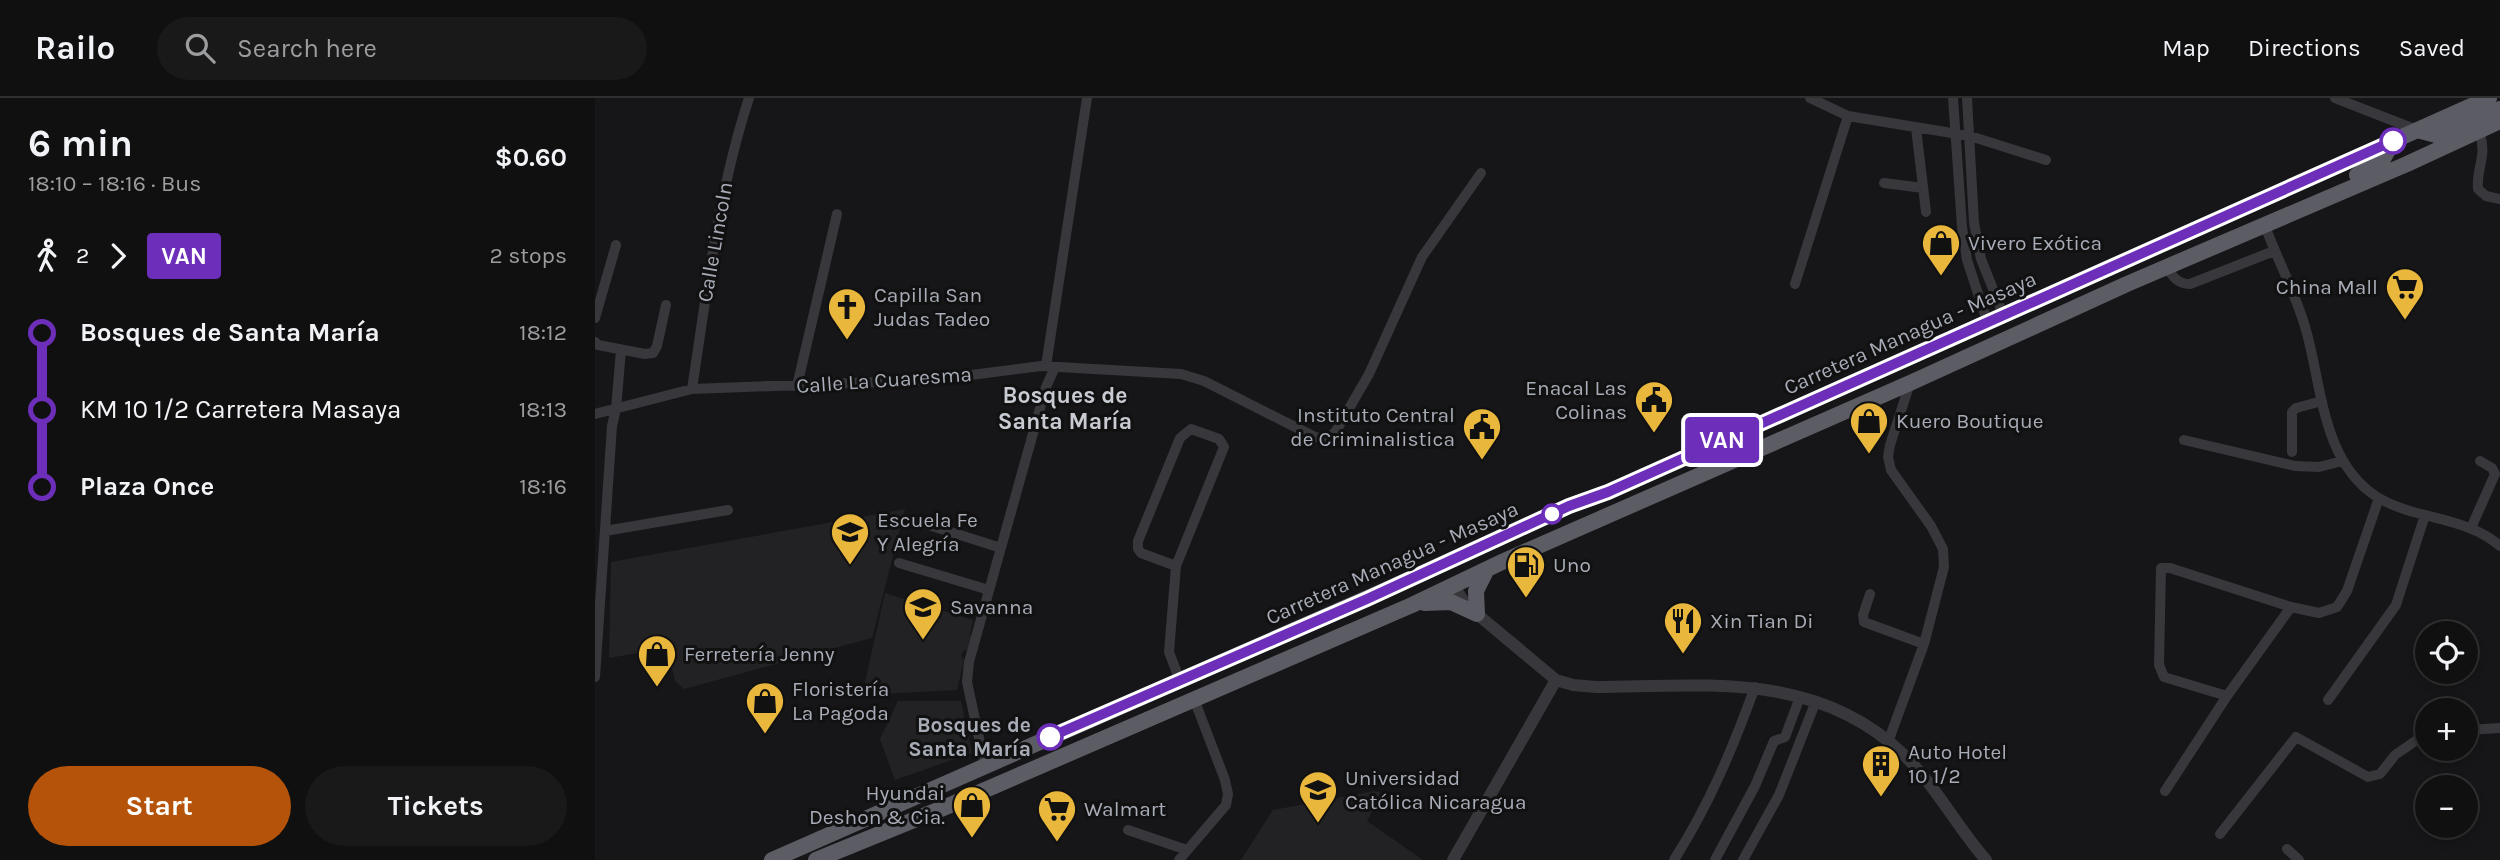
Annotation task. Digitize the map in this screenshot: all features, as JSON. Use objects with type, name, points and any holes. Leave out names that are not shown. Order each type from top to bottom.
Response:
[{"type":"highway","name":"Carretera Managua - Masaya","points":[[772,860],[1390,588],[1569,506],[1608,492],[2489,98]]},
{"type":"highway","points":[[2417,130],[2436,135],[2500,109]]},
{"type":"highway","name":"Carretera Managua - Masaya","points":[[816,860],[948,806],[1412,605],[1487,569],[2500,121]]},
{"type":"highway","points":[[2267,225],[2293,205],[2372,168],[2385,156],[2393,141]]},
{"type":"highway","points":[[2144,251],[2157,257],[2166,267],[2170,255],[2185,235]]},
{"type":"highway","points":[[1390,588],[1423,583],[1454,586],[1466,565],[1482,552],[1563,515],[1569,506]]},
{"type":"highway","points":[[1412,605],[1451,602],[1477,614],[1476,591],[1487,569]]},
{"type":"highway","points":[[968,774],[966,786],[980,791]]},
{"type":"highway","points":[[941,785],[952,786],[956,791],[948,806]]},
{"type":"highway","points":[[794,860],[804,850],[828,839],[834,833]]},
{"type":"street","name":"Calle Lincoln","points":[[692,389],[719,213],[733,147],[749,98]]},
{"type":"street","points":[[985,766],[967,682],[969,662],[1051,366],[1087,98]]},
{"type":"street","points":[[1810,98],[1848,116],[1970,136],[2046,160]]},
{"type":"street","points":[[1953,98],[1965,249],[1987,321]]},
{"type":"street","points":[[1967,98],[1974,223],[1980,259],[2003,314]]},
{"type":"street","points":[[2335,98],[2417,130]]},
{"type":"street","points":[[1795,284],[1848,116]]},
{"type":"street","points":[[2390,119],[2393,141]]},
{"type":"street","points":[[1916,128],[1926,212]]},
{"type":"street","points":[[2479,131],[2484,154],[2478,189],[2486,196],[2500,199]]},
{"type":"street","name":"Calle La Cuaresma","points":[[595,414],[692,389],[932,380],[1051,366],[1181,374],[1204,381],[1315,437],[1328,439],[1336,431],[1369,374],[1422,257],[1481,173]]},
{"type":"street","points":[[1884,183],[1923,188]]},
{"type":"street","points":[[797,386],[837,214]]},
{"type":"street","points":[[2267,225],[2274,251],[2306,330],[2329,428],[2343,461],[2362,485],[2379,498],[2471,528],[2500,546]]},
{"type":"street","points":[[595,318],[616,245]]},
{"type":"street","points":[[2166,267],[2177,281],[2190,284],[2274,251]]},
{"type":"street","points":[[595,342],[621,350],[653,353],[666,304]]},
{"type":"street","points":[[595,677],[612,426],[621,350]]},
{"type":"street","points":[[1888,742],[1924,644],[1944,567],[1943,549],[1931,526],[1891,470],[1888,457],[1889,445],[1910,383]]},
{"type":"street","points":[[2293,452],[2292,412],[2296,408],[2322,401]]},
{"type":"street","points":[[1176,566],[1141,553],[1138,541],[1179,438],[1191,429],[1219,439],[1224,447],[1176,566],[1169,652],[1180,681]]},
{"type":"street","points":[[2184,440],[2295,466],[2319,467],[2343,461]]},
{"type":"street","points":[[2471,528],[2495,474],[2492,468],[2480,461]]},
{"type":"street","points":[[2227,696],[2164,677],[2159,665],[2161,568],[2170,568],[2291,607],[2319,613],[2337,607],[2347,591],[2379,498]]},
{"type":"street","points":[[605,531],[727,510]]},
{"type":"street","points":[[2328,700],[2396,605],[2425,515]]},
{"type":"street","points":[[913,520],[1001,548]]},
{"type":"street","points":[[899,563],[989,590]]},
{"type":"street","points":[[1454,586],[1477,614],[1556,680],[1596,687],[1755,687],[1816,701],[1867,725],[1905,756],[1986,860]]},
{"type":"street","points":[[1870,594],[1863,615],[1864,622],[1924,644]]},
{"type":"street","points":[[2165,790],[2227,696],[2291,607]]},
{"type":"street","points":[[1453,860],[1556,680]]},
{"type":"street","points":[[1674,860],[1702,816],[1730,756],[1755,687]]},
{"type":"street","points":[[1715,860],[1755,786],[1774,741],[1785,737],[1800,697]]},
{"type":"street","points":[[1178,860],[1226,805],[1228,794],[1194,699]]},
{"type":"street","points":[[1743,860],[1779,795],[1816,701]]},
{"type":"street","points":[[2478,729],[2500,728]]},
{"type":"street","points":[[2220,834],[2295,737],[2368,778],[2380,774],[2395,755],[2415,741]]},
{"type":"street","points":[[1128,830],[1187,850]]},
{"type":"street","points":[[2287,849],[2299,860]]},
{"type":"shaded area","points":[[905,509],[872,638],[684,689],[675,681],[667,648],[609,658],[611,562]]},
{"type":"shaded area","name":"Savanna","points":[[885,593],[973,620],[968,649],[963,651],[961,656],[964,660],[957,690],[862,695]]},
{"type":"shaded area","points":[[898,701],[961,701],[972,753],[895,780],[880,739]]},
{"type":"shaded area","name":"Universidad Católica Nicaragua","points":[[1374,791],[1382,793],[1367,821],[1423,860],[1241,860],[1273,810]]},
{"type":"bus line","name":"VAN","points":[[1050,737],[1367,599],[1569,506],[1608,492],[2393,141]]},
{"type":"place","name":"Vivero Exótica","points":[[1941,277]]},
{"type":"place","name":"China Mall","points":[[2405,321]]},
{"type":"place","name":"Capilla San Judas Tadeo","points":[[847,341]]},
{"type":"place","name":"Enacal Las Colinas","points":[[1654,434]]},
{"type":"place","name":"Kuero Boutique","points":[[1869,455]]},
{"type":"place","name":"Instituto Central de Criminalistica","points":[[1482,461]]},
{"type":"place","name":"Escuela Fe Y Alegría","points":[[850,566]]},
{"type":"place","name":"Uno","points":[[1526,599]]},
{"type":"place","name":"Savanna","points":[[923,641]]},
{"type":"place","name":"Xin Tian Di","points":[[1683,655]]},
{"type":"place","name":"Ferretería Jenny","points":[[657,688]]},
{"type":"place","name":"Floristería La Pagoda","points":[[765,735]]},
{"type":"place","name":"Bosques de Santa María","points":[[1050,737]]},
{"type":"place","name":"Auto Hotel 10 1/2","points":[[1881,798]]},
{"type":"place","name":"Universidad Católica Nicaragua","points":[[1318,824]]},
{"type":"place","name":"Hyundai Deshon & Cia.","points":[[972,839]]},
{"type":"place","name":"Walmart","points":[[1057,843]]},
{"type":"district","name":"Bosques de Santa María","points":[[1065,408]]}]
